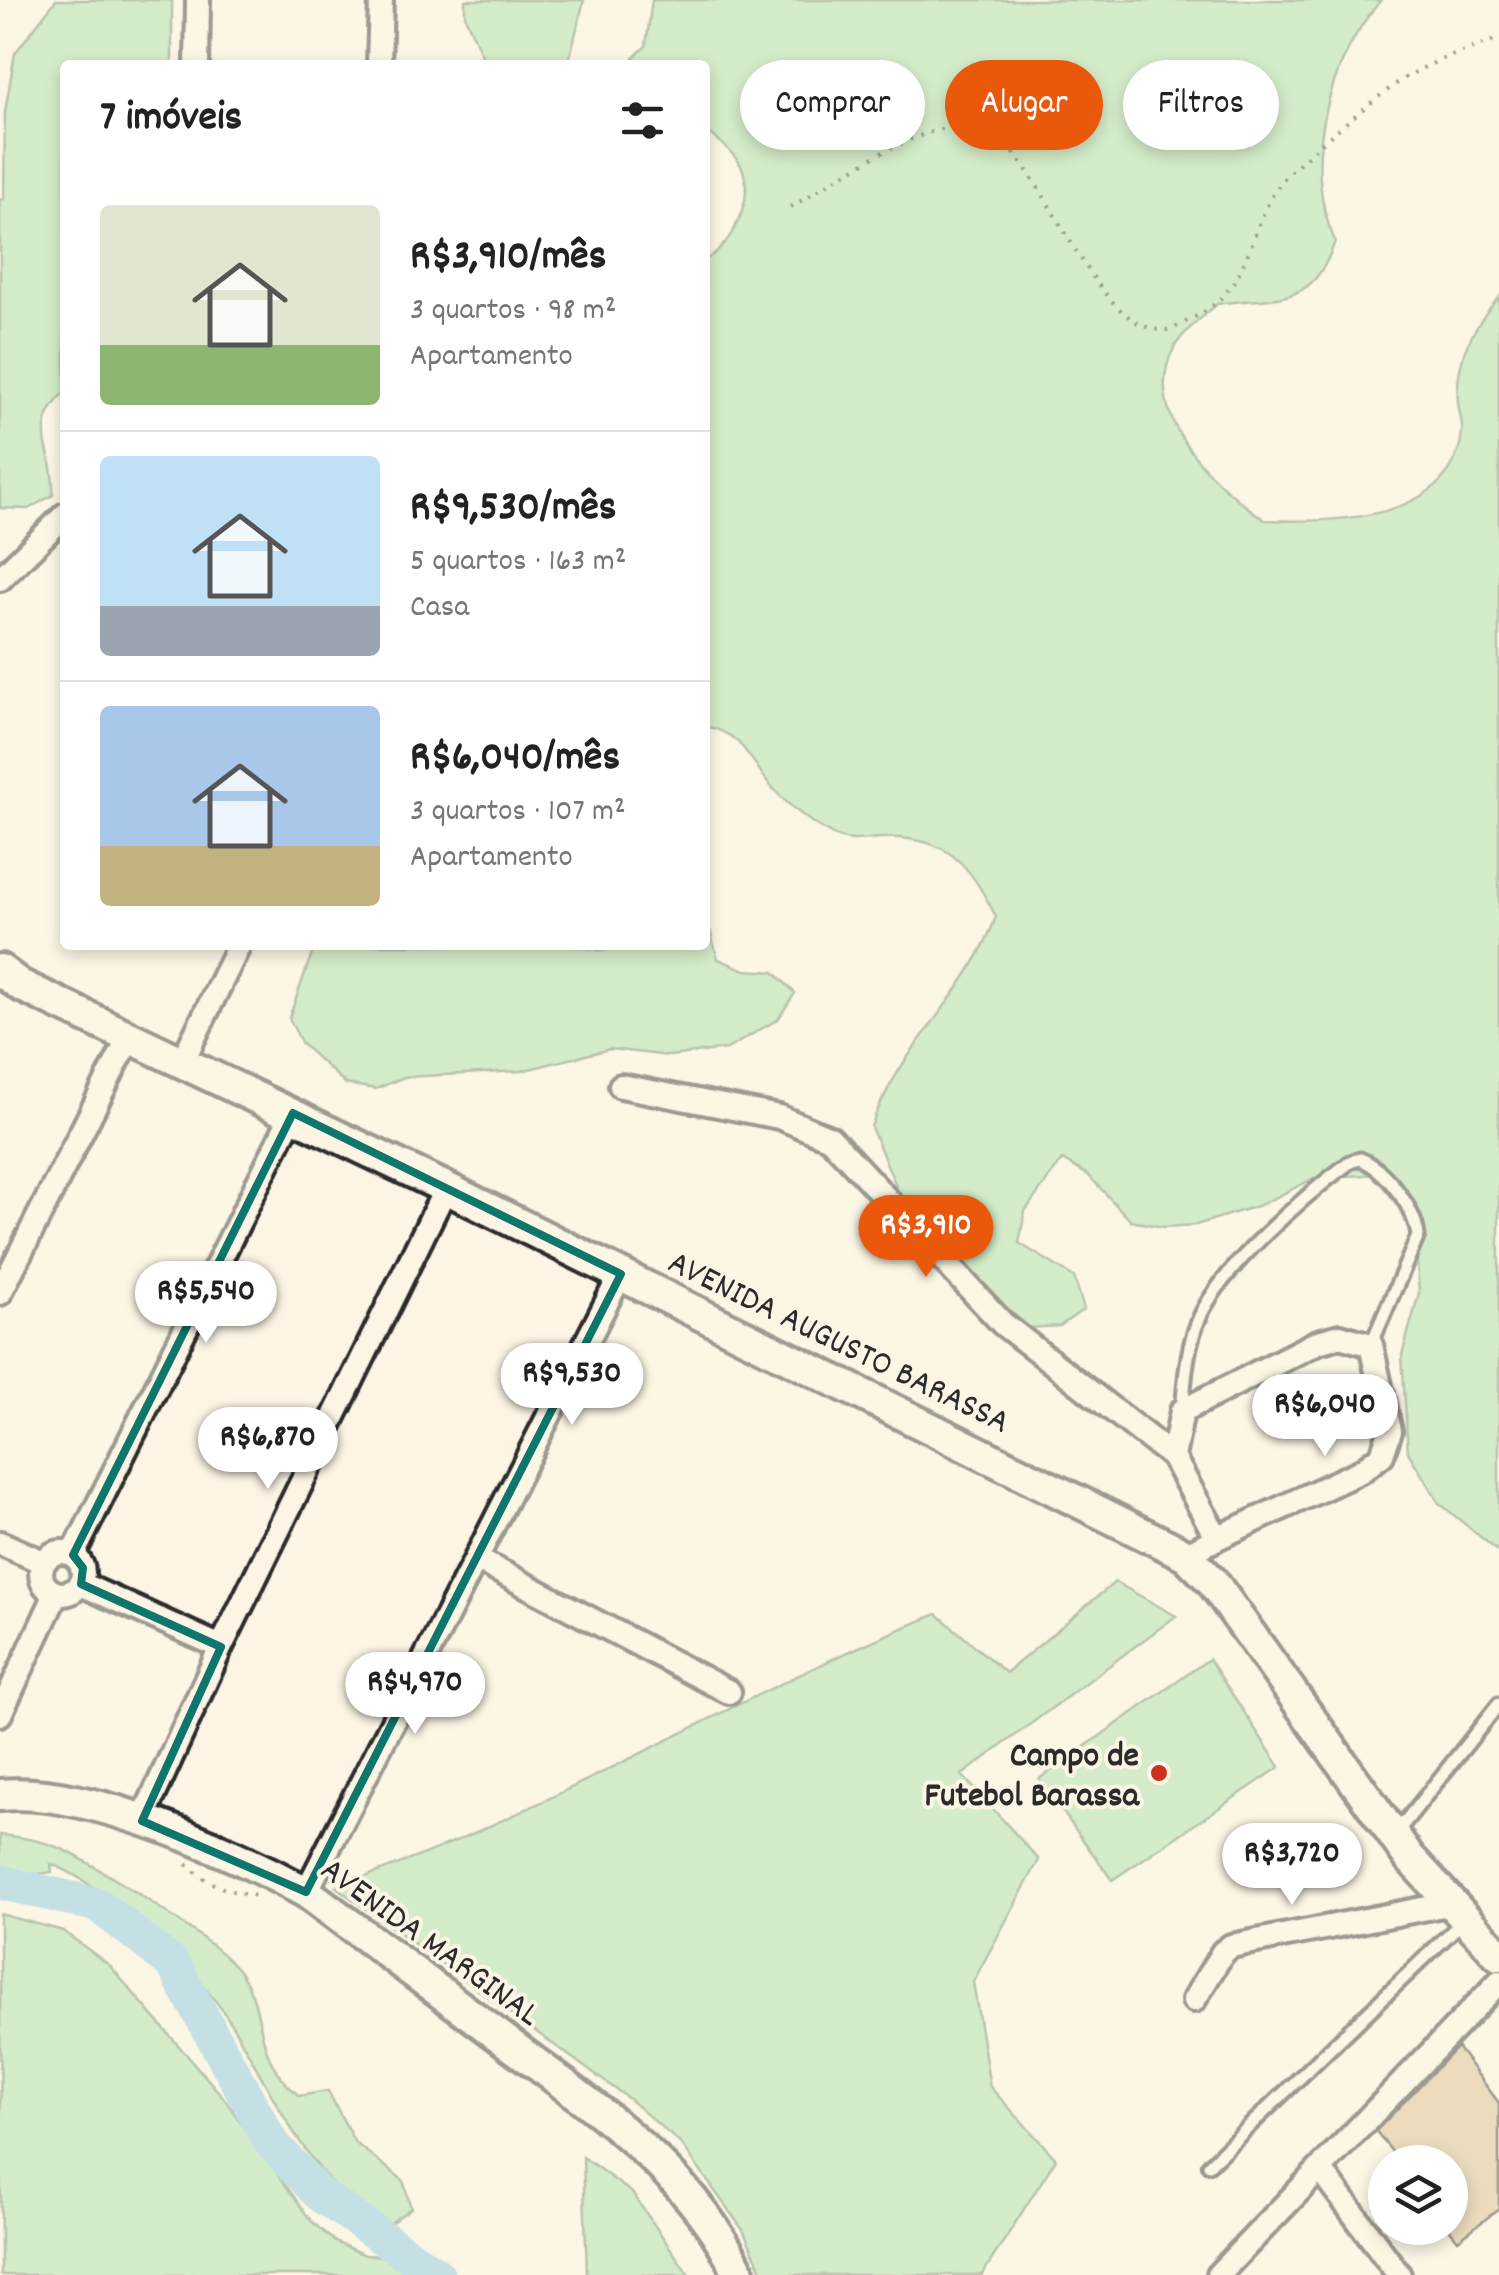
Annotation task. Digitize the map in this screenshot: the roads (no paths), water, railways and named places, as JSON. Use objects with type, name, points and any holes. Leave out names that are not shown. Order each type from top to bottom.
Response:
[{"type":"street","points":[[196,60],[198,0]]},
{"type":"street","points":[[378,60],[381,0]]},
{"type":"street","points":[[0,578],[60,520]]},
{"type":"street","points":[[183,1060],[237,950]]},
{"type":"street","name":"AVENIDA AUGUSTO BARASSA","points":[[1,971],[1186,1555],[1222,1594],[1394,1835],[1456,1912],[1499,1955]]},
{"type":"street","points":[[0,1293],[130,1036]]},
{"type":"street","points":[[621,1086],[779,1116],[830,1138],[1003,1324],[1173,1457],[1217,1538]]},
{"type":"street","points":[[73,1555],[293,1113]]},
{"type":"street","points":[[142,1821],[221,1648],[446,1188]]},
{"type":"street","points":[[306,1892],[622,1274]]},
{"type":"street","points":[[1173,1457],[1182,1411],[1318,1342],[1340,1336],[1371,1345],[1390,1430],[1382,1454],[1361,1471],[1186,1555]]},
{"type":"street","points":[[0,1542],[44,1562]]},
{"type":"street","points":[[57,1552],[73,1555],[83,1568],[80,1584],[66,1595],[56,1594],[41,1578],[44,1562],[57,1552]]},
{"type":"street","points":[[476,1559],[729,1692]]},
{"type":"street","points":[[80,1584],[221,1648]]},
{"type":"street","points":[[0,1714],[56,1594]]},
{"type":"street","name":"AVENIDA MARGINAL","points":[[2,1789],[69,1799],[142,1821],[262,1868],[306,1892],[640,2145],[666,2169],[697,2208],[740,2275]]},
{"type":"street","points":[[1194,2000],[1223,1952],[1232,1946],[1456,1912]]},
{"type":"street","points":[[1218,2275],[1499,1982]]},
{"type":"street","points":[[1321,2170],[1399,2275]]},
{"type":"lane","points":[[1182,1411],[1188,1350],[1200,1314],[1296,1203],[1350,1162],[1360,1160],[1391,1184],[1416,1224],[1418,1236],[1371,1345]]},
{"type":"lane","points":[[1394,1835],[1499,1704]]},
{"type":"lane","points":[[1209,2165],[1456,1912]]},
{"type":"waterway","points":[[0,1882],[98,1905],[173,1964],[271,2142],[319,2194],[437,2275]]},
{"type":"place","name":"Campo de Futebol Barassa","points":[[1159,1773]]}]
